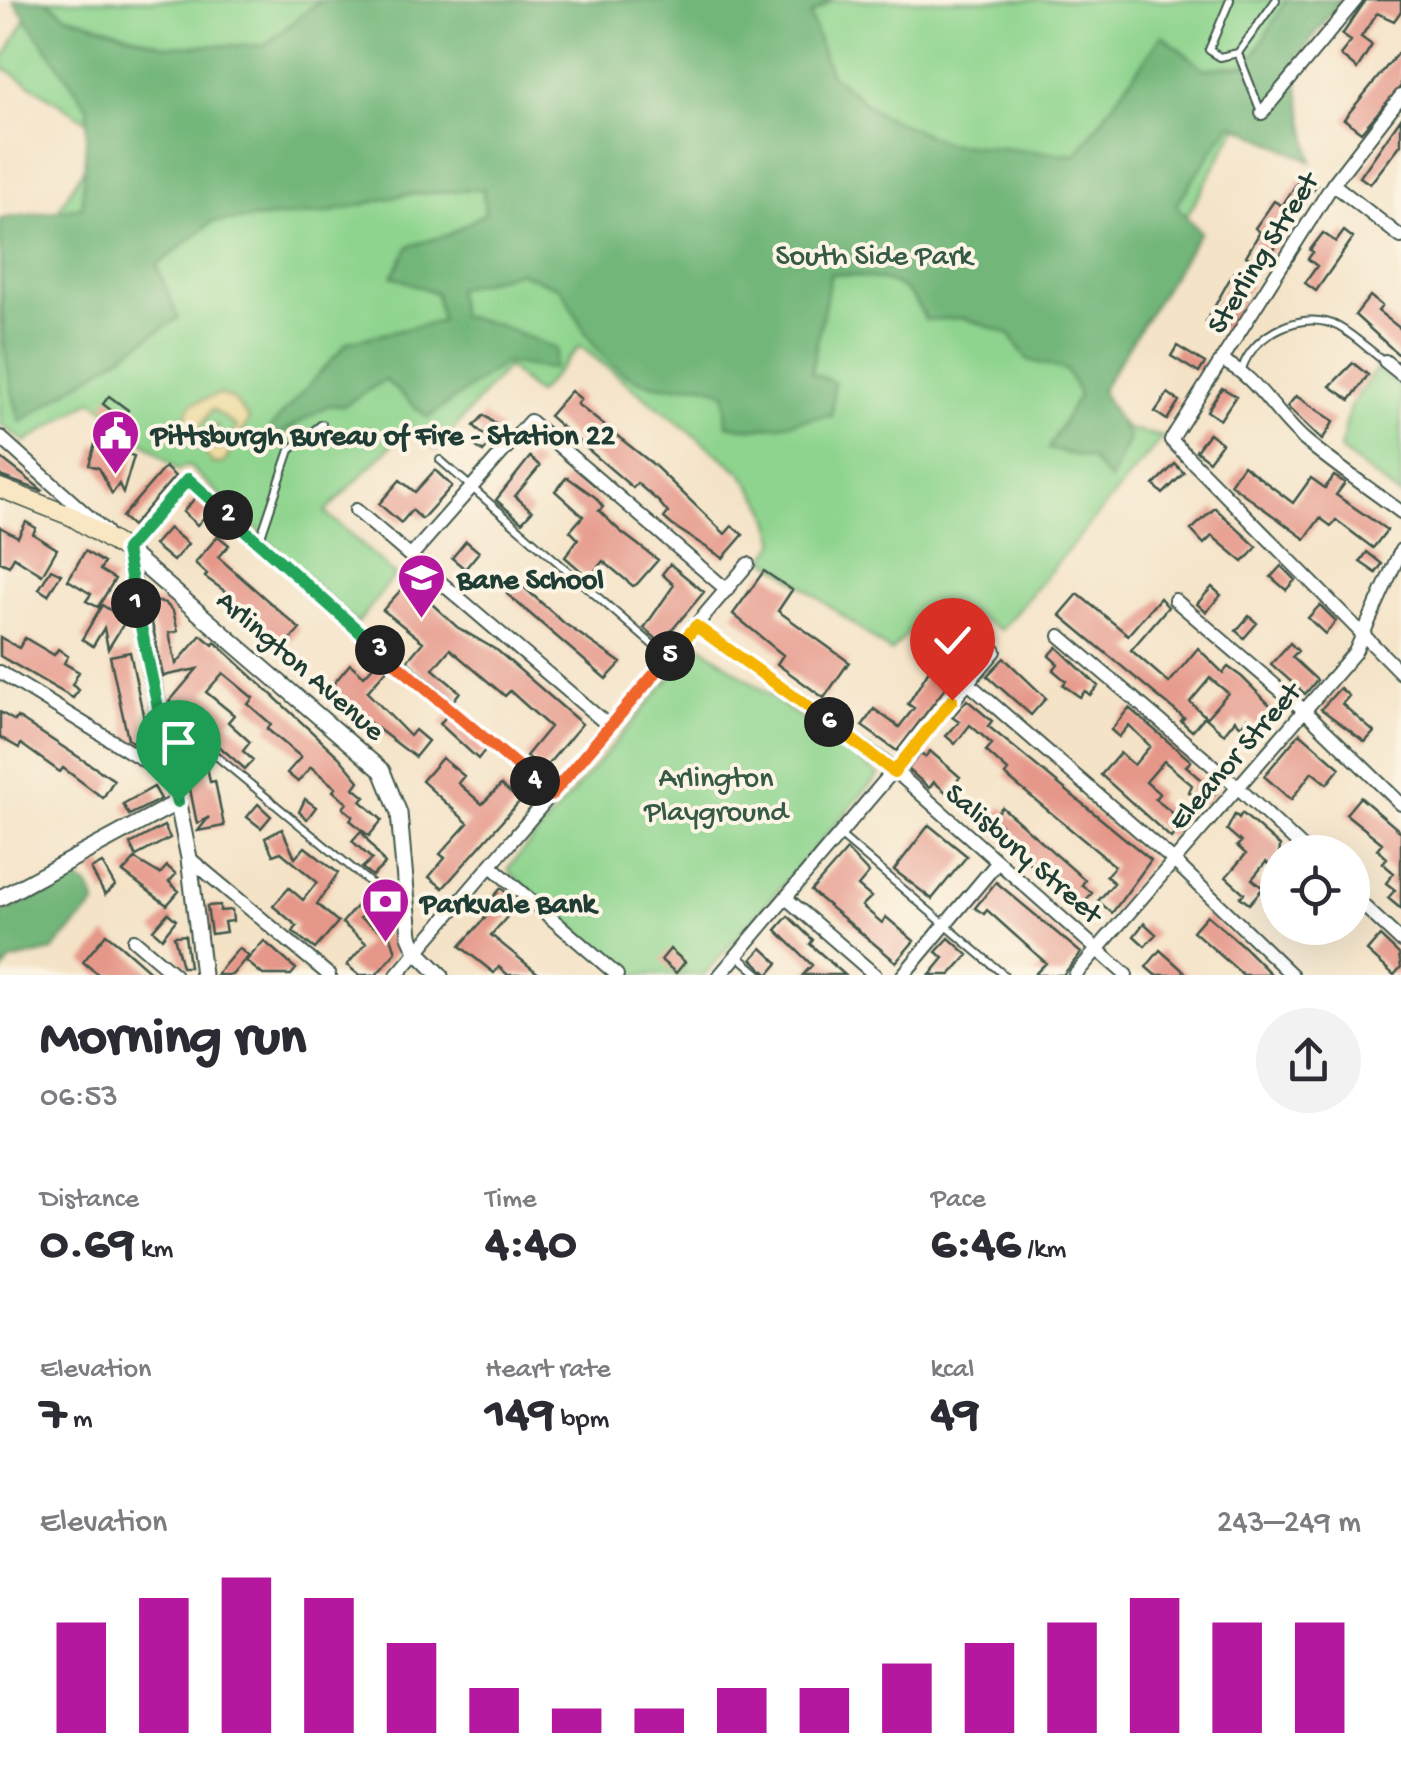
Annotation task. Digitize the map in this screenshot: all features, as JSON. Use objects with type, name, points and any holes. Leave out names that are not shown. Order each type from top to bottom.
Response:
[{"type":"main road","name":"Arlington Avenue","points":[[0,488],[74,517],[126,550]]},
{"type":"street","points":[[1262,113],[1356,0]]},
{"type":"street","name":"Sterling Street","points":[[1364,635],[1171,440],[1332,184],[1401,96]]},
{"type":"street","points":[[1332,184],[1401,237]]},
{"type":"street","points":[[1385,361],[1401,374]]},
{"type":"street","points":[[1222,362],[1242,369],[1266,403],[1304,440],[1401,512]]},
{"type":"street","points":[[411,556],[530,421],[727,590]]},
{"type":"street","points":[[0,437],[126,550],[190,858],[203,975]]},
{"type":"street","points":[[126,550],[188,479]]},
{"type":"street","points":[[356,510],[610,727]]},
{"type":"street","name":"Arlington Avenue","points":[[126,550],[382,770],[399,813],[408,914],[416,952]]},
{"type":"street","name":"Eleanor Street","points":[[1075,975],[1239,788],[1364,635],[1401,550]]},
{"type":"street","points":[[397,975],[748,564]]},
{"type":"street","points":[[1175,600],[1304,711],[1401,804]]},
{"type":"street","name":"Salisbury Street","points":[[696,626],[894,772],[1126,975]]},
{"type":"street","points":[[1364,635],[1401,673]]},
{"type":"street","points":[[1060,636],[1289,835]]},
{"type":"street","points":[[720,975],[995,651]]},
{"type":"street","points":[[0,672],[171,777]]},
{"type":"street","points":[[967,682],[1174,861],[1292,975]]},
{"type":"street","points":[[0,898],[178,802]]},
{"type":"street","points":[[190,858],[329,975]]},
{"type":"street","points":[[903,975],[998,864]]},
{"type":"street","points":[[492,866],[617,975]]},
{"type":"street","points":[[786,898],[875,975]]},
{"type":"street","points":[[1370,912],[1401,941]]},
{"type":"street","points":[[134,940],[175,975]]},
{"type":"street","points":[[416,952],[440,975]]},
{"type":"lane","points":[[1230,0],[1209,50],[1220,57],[1238,53],[1276,0]]},
{"type":"lane","points":[[1238,53],[1262,113]]},
{"type":"lane","points":[[1242,369],[1255,346],[1277,328],[1317,322],[1336,325],[1385,361]]},
{"type":"lane","points":[[259,543],[290,450],[322,424]]},
{"type":"lane","points":[[440,460],[668,658]]},
{"type":"lane","points":[[188,479],[551,795]]},
{"type":"lane","points":[[158,708],[408,914]]},
{"type":"lane","points":[[841,836],[1004,975]]},
{"type":"lane","points":[[737,956],[760,975]]},
{"type":"green space","points":[[13,0],[47,0],[66,15],[167,46],[265,45],[320,0],[832,0],[810,15],[830,73],[879,114],[946,143],[1076,155],[1162,35],[1205,69],[1249,64],[1286,0],[1341,0],[1294,63],[1312,162],[1231,123],[1176,205],[1200,232],[1101,390],[1129,438],[1110,481],[1091,459],[1048,449],[1079,394],[1066,370],[1028,360],[1009,334],[964,318],[925,320],[909,294],[888,282],[831,273],[811,373],[834,382],[832,416],[767,427],[727,425],[725,393],[699,384],[665,386],[627,375],[600,352],[561,288],[518,272],[456,289],[460,316],[496,324],[557,349],[553,369],[504,363],[428,418],[385,380],[343,406],[328,405],[271,440],[271,427],[348,342],[441,321],[436,293],[392,276],[409,246],[448,235],[485,213],[483,189],[403,195],[326,213],[212,222],[157,266],[178,318],[21,422],[5,350],[0,219],[82,207],[88,107]]},
{"type":"green space","name":"South Side Park","points":[[36,0],[1338,0],[1249,106],[1088,390],[1127,429],[1163,437],[1001,630],[968,612],[945,635],[918,621],[891,652],[765,558],[777,541],[766,507],[741,472],[580,346],[537,394],[507,367],[436,450],[410,427],[325,512],[395,575],[357,624],[188,465],[178,470],[93,400],[26,442],[0,424],[0,244],[41,239],[105,133],[0,65]]},
{"type":"green space","points":[[1376,369],[1401,387],[1401,497],[1340,450],[1350,407]]},
{"type":"green space","name":"Arlington Playground","points":[[699,644],[879,775],[704,975],[629,975],[509,872],[509,867]]},
{"type":"green space","points":[[76,879],[89,887],[96,904],[52,951],[10,961],[0,975],[0,913]]},
{"type":"sand","points":[[219,394],[233,399],[249,419],[224,463],[213,464],[182,425],[191,404]],"holes":[[[212,409],[237,427],[221,449],[217,425],[213,428],[215,449],[196,434]]]},
{"type":"building","points":[[1366,0],[1401,0],[1401,11],[1394,21],[1377,13],[1361,37],[1372,45],[1357,69],[1340,55],[1351,41],[1342,35]]},
{"type":"building","points":[[1401,49],[1401,86],[1361,132],[1344,119]]},
{"type":"building","points":[[1401,118],[1401,144],[1370,184],[1360,177]]},
{"type":"building","points":[[1303,174],[1317,184],[1263,266],[1246,256],[1260,232],[1255,228],[1274,201],[1282,206]]},
{"type":"building","points":[[1344,231],[1353,238],[1316,291],[1305,283],[1317,266],[1308,259],[1313,252],[1310,250],[1323,233],[1336,242]]},
{"type":"building","points":[[1233,273],[1251,284],[1225,332],[1206,322]]},
{"type":"building","points":[[1370,296],[1382,306],[1378,311],[1401,329],[1401,357],[1355,315]]},
{"type":"building","points":[[1177,346],[1205,363],[1199,373],[1171,356]]},
{"type":"building","points":[[1353,363],[1368,375],[1350,400],[1330,386]]},
{"type":"building","points":[[1222,388],[1236,396],[1220,420],[1207,411]]},
{"type":"building","points":[[571,391],[581,399],[577,404],[654,465],[725,534],[732,526],[743,535],[723,558],[672,525],[664,518],[668,513],[659,502],[637,483],[633,488],[549,416]]},
{"type":"building","points":[[1168,393],[1179,401],[1167,420],[1155,412]]},
{"type":"building","points":[[109,396],[128,410],[121,418],[103,404]]},
{"type":"building","points":[[1296,396],[1334,421],[1322,440],[1287,407]]},
{"type":"building","points":[[484,415],[502,430],[483,452],[474,445],[483,434],[474,426]]},
{"type":"building","points":[[1209,433],[1222,443],[1209,461],[1196,451]]},
{"type":"building","name":"Pittsburgh Bureau of Fire - Station 22","points":[[95,444],[134,456],[123,493],[119,484],[112,494],[99,468],[89,465]]},
{"type":"building","points":[[0,457],[42,490],[0,476]]},
{"type":"building","points":[[530,457],[540,466],[515,496],[532,511],[522,522],[496,500]]},
{"type":"building","points":[[1175,464],[1184,473],[1163,494],[1154,485]]},
{"type":"building","points":[[1243,465],[1293,503],[1311,478],[1325,488],[1334,476],[1345,483],[1336,495],[1387,530],[1373,548],[1336,520],[1331,526],[1320,518],[1305,539],[1230,484]]},
{"type":"building","points":[[165,467],[175,476],[132,526],[122,517]]},
{"type":"building","points":[[435,470],[452,486],[422,519],[412,510],[401,523],[379,504],[400,480],[415,492]]},
{"type":"building","points":[[567,477],[595,497],[603,507],[599,511],[620,531],[658,560],[637,584],[633,586],[603,561],[589,578],[565,557],[578,539],[570,531],[583,516],[555,491]]},
{"type":"building","points":[[196,497],[211,510],[197,525],[183,512]]},
{"type":"building","points":[[1215,508],[1257,547],[1243,562],[1212,536],[1204,544],[1191,530]]},
{"type":"building","points":[[26,522],[36,528],[33,534],[57,549],[42,575],[14,557],[9,566],[0,562],[0,527],[18,537]]},
{"type":"building","points":[[169,528],[188,544],[173,561],[154,545]]},
{"type":"building","points":[[218,536],[229,545],[218,557],[300,629],[285,646],[230,600],[233,597],[205,577],[207,574],[195,563]]},
{"type":"building","points":[[466,541],[479,552],[465,569],[452,558]]},
{"type":"building","points":[[85,551],[104,563],[100,570],[115,579],[98,607],[86,601],[91,594],[68,580]]},
{"type":"building","points":[[1367,552],[1382,564],[1376,573],[1360,562]]},
{"type":"building","points":[[670,564],[704,592],[661,643],[644,628],[674,585],[662,574]]},
{"type":"building","points":[[1281,566],[1295,580],[1286,590],[1271,577]]},
{"type":"building","points":[[51,569],[61,574],[48,595],[39,589]]},
{"type":"building","points":[[764,571],[792,590],[778,611],[849,662],[824,698],[777,664],[783,655],[733,614]]},
{"type":"building","points":[[517,581],[564,623],[621,663],[606,679],[507,594]]},
{"type":"building","points":[[408,582],[457,627],[498,651],[582,724],[543,770],[526,756],[550,727],[510,691],[505,696],[450,649],[433,669],[460,692],[453,701],[407,661],[423,642],[383,610]]},
{"type":"building","points":[[1212,587],[1221,595],[1206,612],[1197,604]]},
{"type":"building","points":[[1078,594],[1128,635],[1160,598],[1168,607],[1131,650],[1169,683],[1198,648],[1223,673],[1228,667],[1242,677],[1276,711],[1260,729],[1247,718],[1241,726],[1235,720],[1224,734],[1206,718],[1228,693],[1210,678],[1190,702],[1205,716],[1192,731],[1181,721],[1184,718],[1060,615]]},
{"type":"building","points":[[148,603],[165,603],[173,611],[178,631],[169,633],[176,664],[201,635],[213,645],[215,642],[339,757],[359,781],[354,788],[365,797],[361,801],[382,820],[369,836],[350,820],[353,816],[343,808],[347,803],[333,791],[336,788],[311,767],[298,782],[287,773],[301,757],[267,729],[271,724],[248,704],[253,698],[223,673],[206,692],[234,715],[228,722],[250,742],[243,751],[253,760],[245,769],[169,702],[197,669],[163,676]]},
{"type":"building","points":[[102,605],[126,620],[108,649],[104,628],[93,646],[82,639]]},
{"type":"building","points":[[1320,605],[1336,621],[1325,634],[1308,618]]},
{"type":"building","points":[[1249,616],[1257,623],[1244,638],[1236,631]]},
{"type":"building","points":[[972,627],[988,641],[956,674],[897,751],[862,726],[874,709],[899,727],[914,708],[908,704],[939,654],[946,645],[952,650]]},
{"type":"building","points":[[0,637],[19,648],[25,638],[54,655],[58,649],[68,656],[64,663],[79,672],[72,685],[79,690],[73,698],[0,656]]},
{"type":"building","points":[[1290,643],[1298,651],[1292,657],[1317,680],[1305,694],[1271,664]]},
{"type":"building","points":[[1057,647],[1098,686],[1090,695],[1085,691],[1080,697],[1063,685],[1066,681],[1053,670],[1058,664],[1049,656]]},
{"type":"building","points":[[130,652],[150,748],[144,749],[128,739],[110,656]]},
{"type":"building","points":[[1004,658],[1046,698],[1031,715],[987,676]]},
{"type":"building","points":[[380,659],[389,667],[367,692],[410,736],[415,730],[428,741],[415,757],[369,722],[366,726],[330,688],[350,664],[364,676]]},
{"type":"building","points":[[1340,688],[1349,696],[1342,704],[1374,732],[1365,742],[1321,709]]},
{"type":"building","points":[[967,700],[992,721],[988,726],[1151,860],[1112,913],[1098,901],[1114,883],[1106,876],[1115,866],[1005,775],[1008,771],[986,751],[992,744],[970,725],[955,744],[946,736],[959,722],[952,717]]},
{"type":"building","points":[[1129,708],[1191,761],[1186,766],[1216,792],[1206,803],[1189,803],[1194,797],[1189,792],[1192,785],[1164,761],[1146,782],[1160,794],[1155,799],[1184,822],[1171,838],[1101,775],[1120,753],[1134,765],[1150,746],[1129,725],[1119,737],[1111,730]]},
{"type":"building","points":[[0,712],[15,721],[17,717],[114,780],[103,798],[63,768],[60,772],[21,744],[19,748],[0,737]]},
{"type":"building","points":[[447,715],[486,749],[478,759],[440,724]]},
{"type":"building","points":[[1300,733],[1340,768],[1327,784],[1312,772],[1291,800],[1264,776]]},
{"type":"building","points":[[200,751],[205,756],[210,782],[215,781],[224,826],[198,831],[209,817],[197,824],[183,754]]},
{"type":"building","points":[[930,751],[960,777],[947,793],[934,782],[929,788],[908,769],[921,753],[925,757]]},
{"type":"building","points":[[442,758],[464,776],[458,783],[482,804],[501,785],[520,801],[443,888],[429,877],[445,858],[440,854],[468,823],[422,781]]},
{"type":"building","points":[[154,787],[161,799],[129,815],[123,804]]},
{"type":"building","points":[[1360,797],[1401,832],[1401,909],[1388,898],[1395,890],[1386,883],[1394,873],[1382,863],[1387,858],[1377,849],[1382,843],[1346,814]]},
{"type":"building","points":[[305,799],[316,807],[307,819],[299,812]]},
{"type":"building","points":[[258,804],[271,816],[261,828],[247,817]]},
{"type":"building","points":[[1002,807],[1085,880],[1082,885],[1092,893],[1080,907],[995,833],[1001,825],[993,818]]},
{"type":"building","points":[[1242,813],[1267,835],[1260,835],[1260,869],[1252,879],[1260,886],[1260,891],[1249,904],[1240,897],[1244,893],[1226,877],[1246,854],[1237,846],[1241,842],[1227,830],[1235,814],[1239,818]]},
{"type":"building","points":[[929,825],[967,856],[932,899],[894,870]]},
{"type":"building","points":[[164,826],[170,838],[136,856],[130,844]]},
{"type":"building","points":[[282,829],[295,858],[305,847],[338,873],[317,904],[338,922],[315,949],[293,932],[297,926],[273,906],[289,888],[303,900],[317,882],[281,852],[273,855],[265,838]]},
{"type":"building","points":[[361,831],[385,864],[372,876],[362,868],[372,859],[352,841]]},
{"type":"building","points":[[847,850],[869,873],[858,886],[871,897],[862,906],[882,923],[886,917],[914,941],[896,962],[811,891]]},
{"type":"building","points":[[135,859],[160,874],[167,866],[176,874],[169,882],[179,891],[167,905],[123,872]]},
{"type":"building","points":[[102,863],[115,886],[105,895],[91,869]]},
{"type":"building","points":[[996,882],[1081,953],[1063,975],[1034,975],[1046,963],[987,910],[984,914],[975,908]]},
{"type":"building","points":[[501,888],[515,901],[515,908],[491,935],[540,975],[508,975],[499,967],[494,973],[460,946],[486,917],[481,912]]},
{"type":"building","points":[[363,898],[371,905],[360,918],[391,937],[396,952],[376,975],[359,975],[347,965],[366,943],[342,923]]},
{"type":"building","points":[[220,905],[220,911],[232,910],[233,921],[224,922],[226,932],[211,934],[207,906]]},
{"type":"building","points":[[168,913],[176,920],[162,938],[153,930]]},
{"type":"building","points":[[1207,915],[1272,975],[1243,975],[1193,931]]},
{"type":"building","points":[[788,916],[813,940],[810,944],[845,975],[803,975],[812,965],[776,930]]},
{"type":"building","points":[[1144,923],[1156,934],[1145,946],[1134,936]]},
{"type":"building","points":[[106,934],[154,975],[99,975],[83,962]]},
{"type":"building","points":[[185,935],[189,967],[182,967],[174,936]]},
{"type":"building","points":[[1380,936],[1399,954],[1401,967],[1394,975],[1367,951]]},
{"type":"building","points":[[949,938],[968,955],[950,975],[930,975],[944,958],[936,952]]},
{"type":"building","points":[[264,941],[296,969],[291,975],[263,975],[246,961]]},
{"type":"building","points":[[239,948],[248,956],[232,975],[216,975]]},
{"type":"building","points":[[762,948],[778,963],[768,975],[752,959]]},
{"type":"building","points":[[670,949],[685,962],[676,973],[661,960]]},
{"type":"building","points":[[1160,950],[1188,975],[1155,975],[1146,967]]},
{"type":"place","name":"Pittsburgh Bureau of Fire - Station 22","points":[[116,476]]},
{"type":"place","name":"Bane School","points":[[422,620]]},
{"type":"place","name":"Parkvale Bank","points":[[385,944]]},
{"type":"route","points":[[178,802],[126,550],[188,479],[551,795],[696,626],[886,762],[894,772],[952,700]]}]
